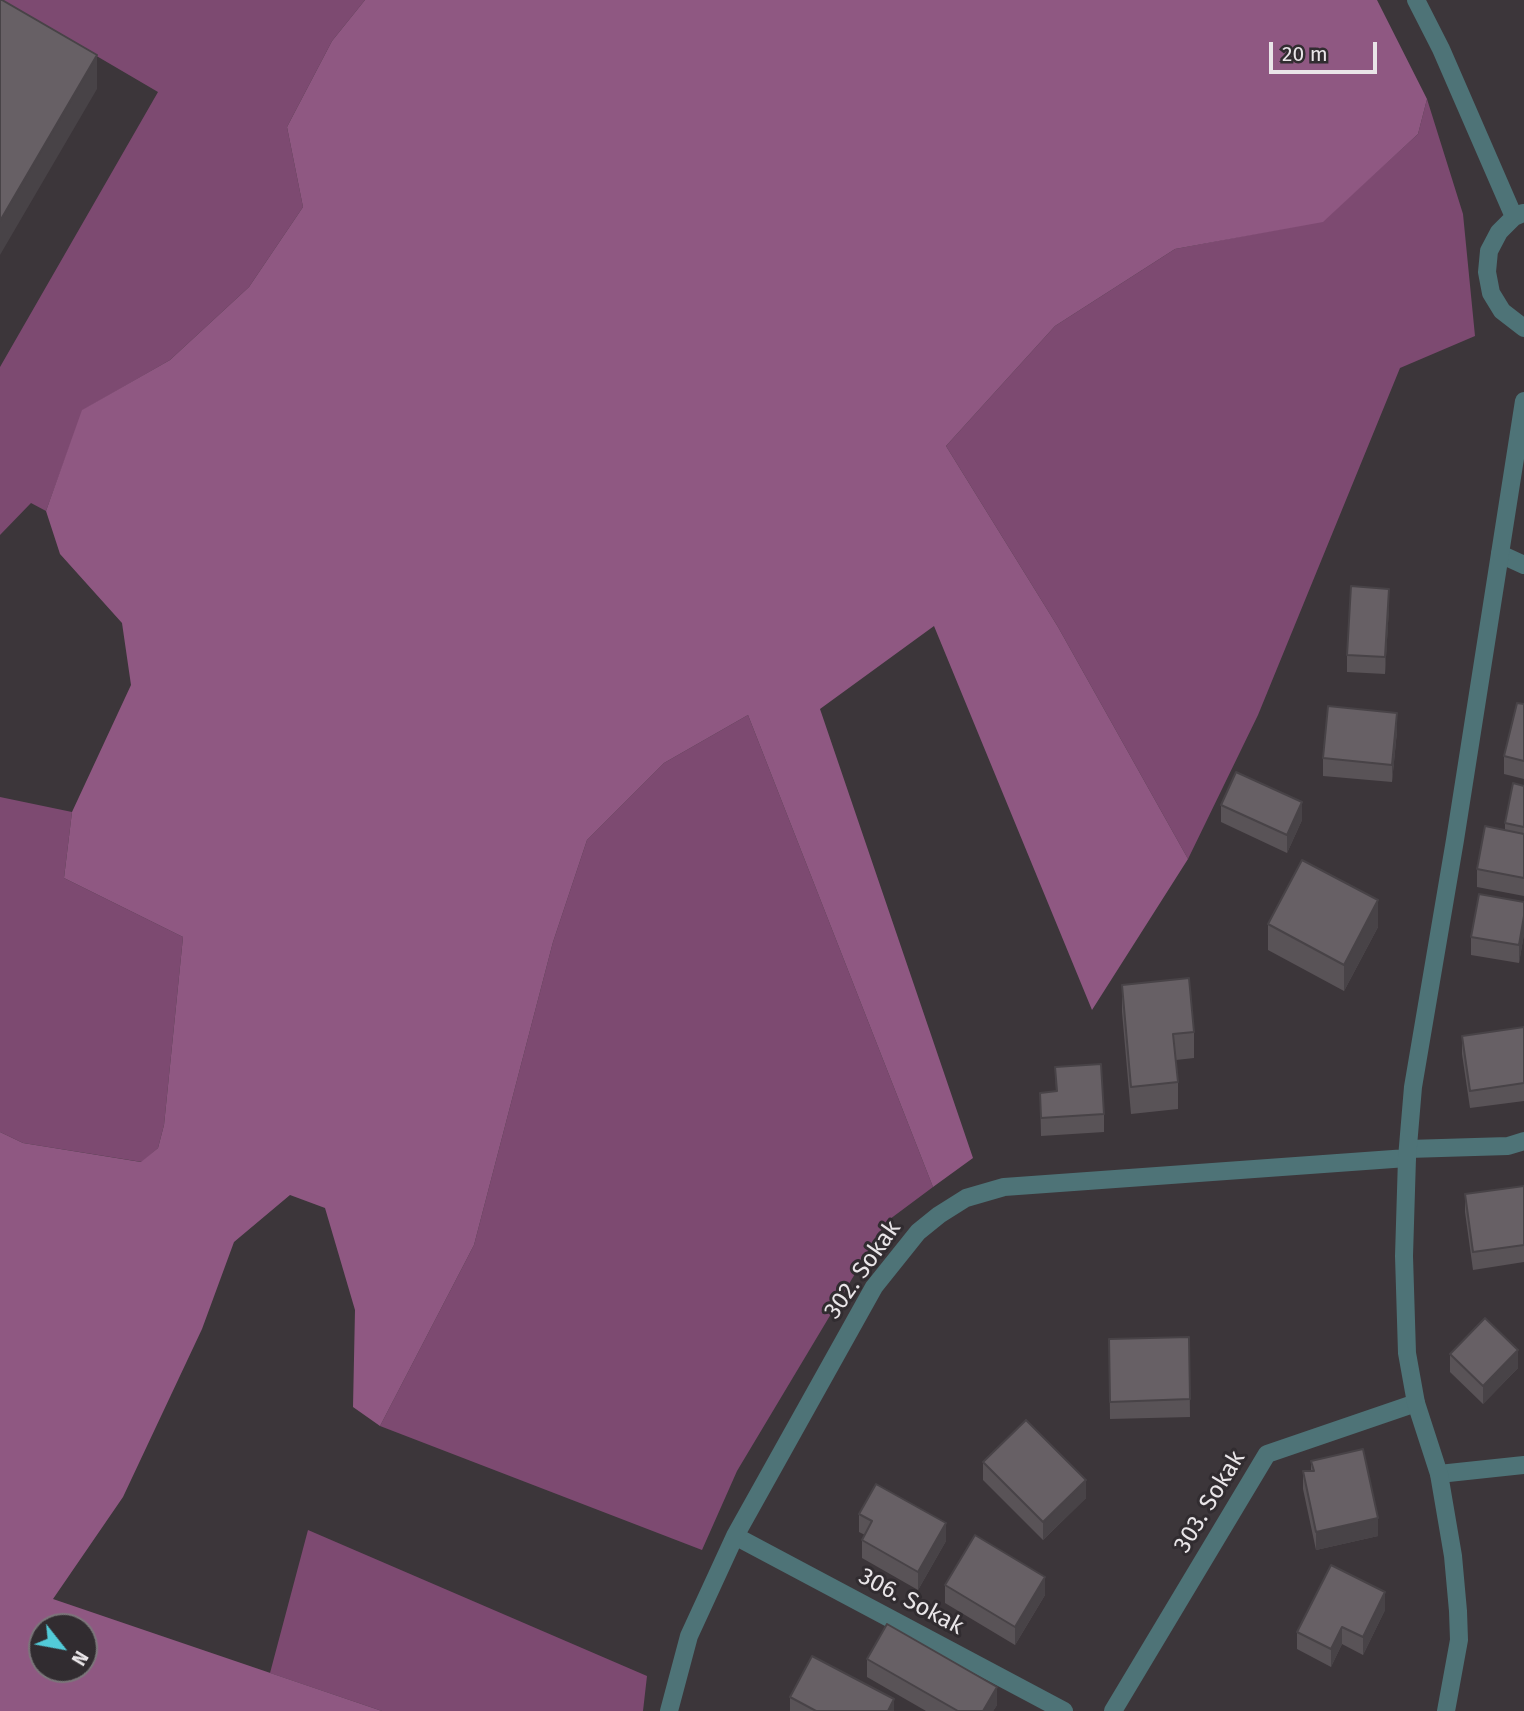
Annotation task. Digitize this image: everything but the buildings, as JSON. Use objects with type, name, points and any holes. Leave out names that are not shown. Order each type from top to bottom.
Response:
[{"type":"street","points":[[1416,0],[1519,214],[1499,232],[1489,251],[1487,272],[1491,293],[1502,311],[1524,328]]},
{"type":"street","points":[[1446,1711],[1459,1640],[1452,1556],[1439,1474],[1416,1403],[1407,1353],[1405,1303],[1408,1154],[1413,1087],[1524,401]]},
{"type":"street","points":[[1500,554],[1524,565]]},
{"type":"street","name":"302. Sokak","points":[[669,1711],[689,1636],[735,1536],[874,1287],[918,1232],[939,1215],[966,1198],[1004,1187],[1508,1146],[1524,1141]]},
{"type":"street","name":"303. Sokak","points":[[1113,1711],[1268,1454],[1416,1403]]},
{"type":"street","points":[[1439,1474],[1524,1465]]},
{"type":"street","name":"306. Sokak","points":[[735,1536],[1064,1711]]},
{"type":"shaded area","points":[[1,0],[365,0],[332,41],[287,127],[303,207],[249,287],[170,360],[83,410],[46,511],[31,503],[0,535],[0,367],[158,92]]},
{"type":"shaded area","points":[[365,0],[1377,0],[1427,99],[1418,134],[1323,222],[1175,249],[1055,326],[946,446],[1058,627],[1188,859],[1092,1010],[934,626],[820,709],[973,1158],[933,1187],[748,715],[664,763],[587,840],[553,942],[474,1245],[380,1426],[353,1407],[355,1310],[325,1208],[290,1195],[234,1242],[202,1329],[123,1497],[53,1599],[94,1613],[28,1613],[28,1683],[98,1683],[98,1614],[382,1711],[0,1711],[0,1132],[23,1143],[141,1162],[158,1148],[164,1125],[183,937],[64,878],[72,812],[131,685],[122,623],[60,554],[46,511],[82,410],[170,360],[249,287],[303,207],[287,127],[332,41]]},
{"type":"shaded area","points":[[1427,99],[1463,214],[1475,336],[1400,368],[1258,715],[1188,859],[1058,627],[946,446],[1055,326],[1175,249],[1323,221],[1418,134]]},
{"type":"shaded area","points":[[748,715],[933,1187],[886,1222],[737,1471],[702,1550],[380,1426],[474,1245],[553,942],[587,840],[664,763]]},
{"type":"shaded area","points":[[0,797],[72,812],[64,878],[183,937],[164,1125],[158,1148],[142,1162],[23,1143],[0,1132]]},
{"type":"shaded area","points":[[308,1530],[647,1676],[643,1711],[382,1711],[270,1673]]}]
